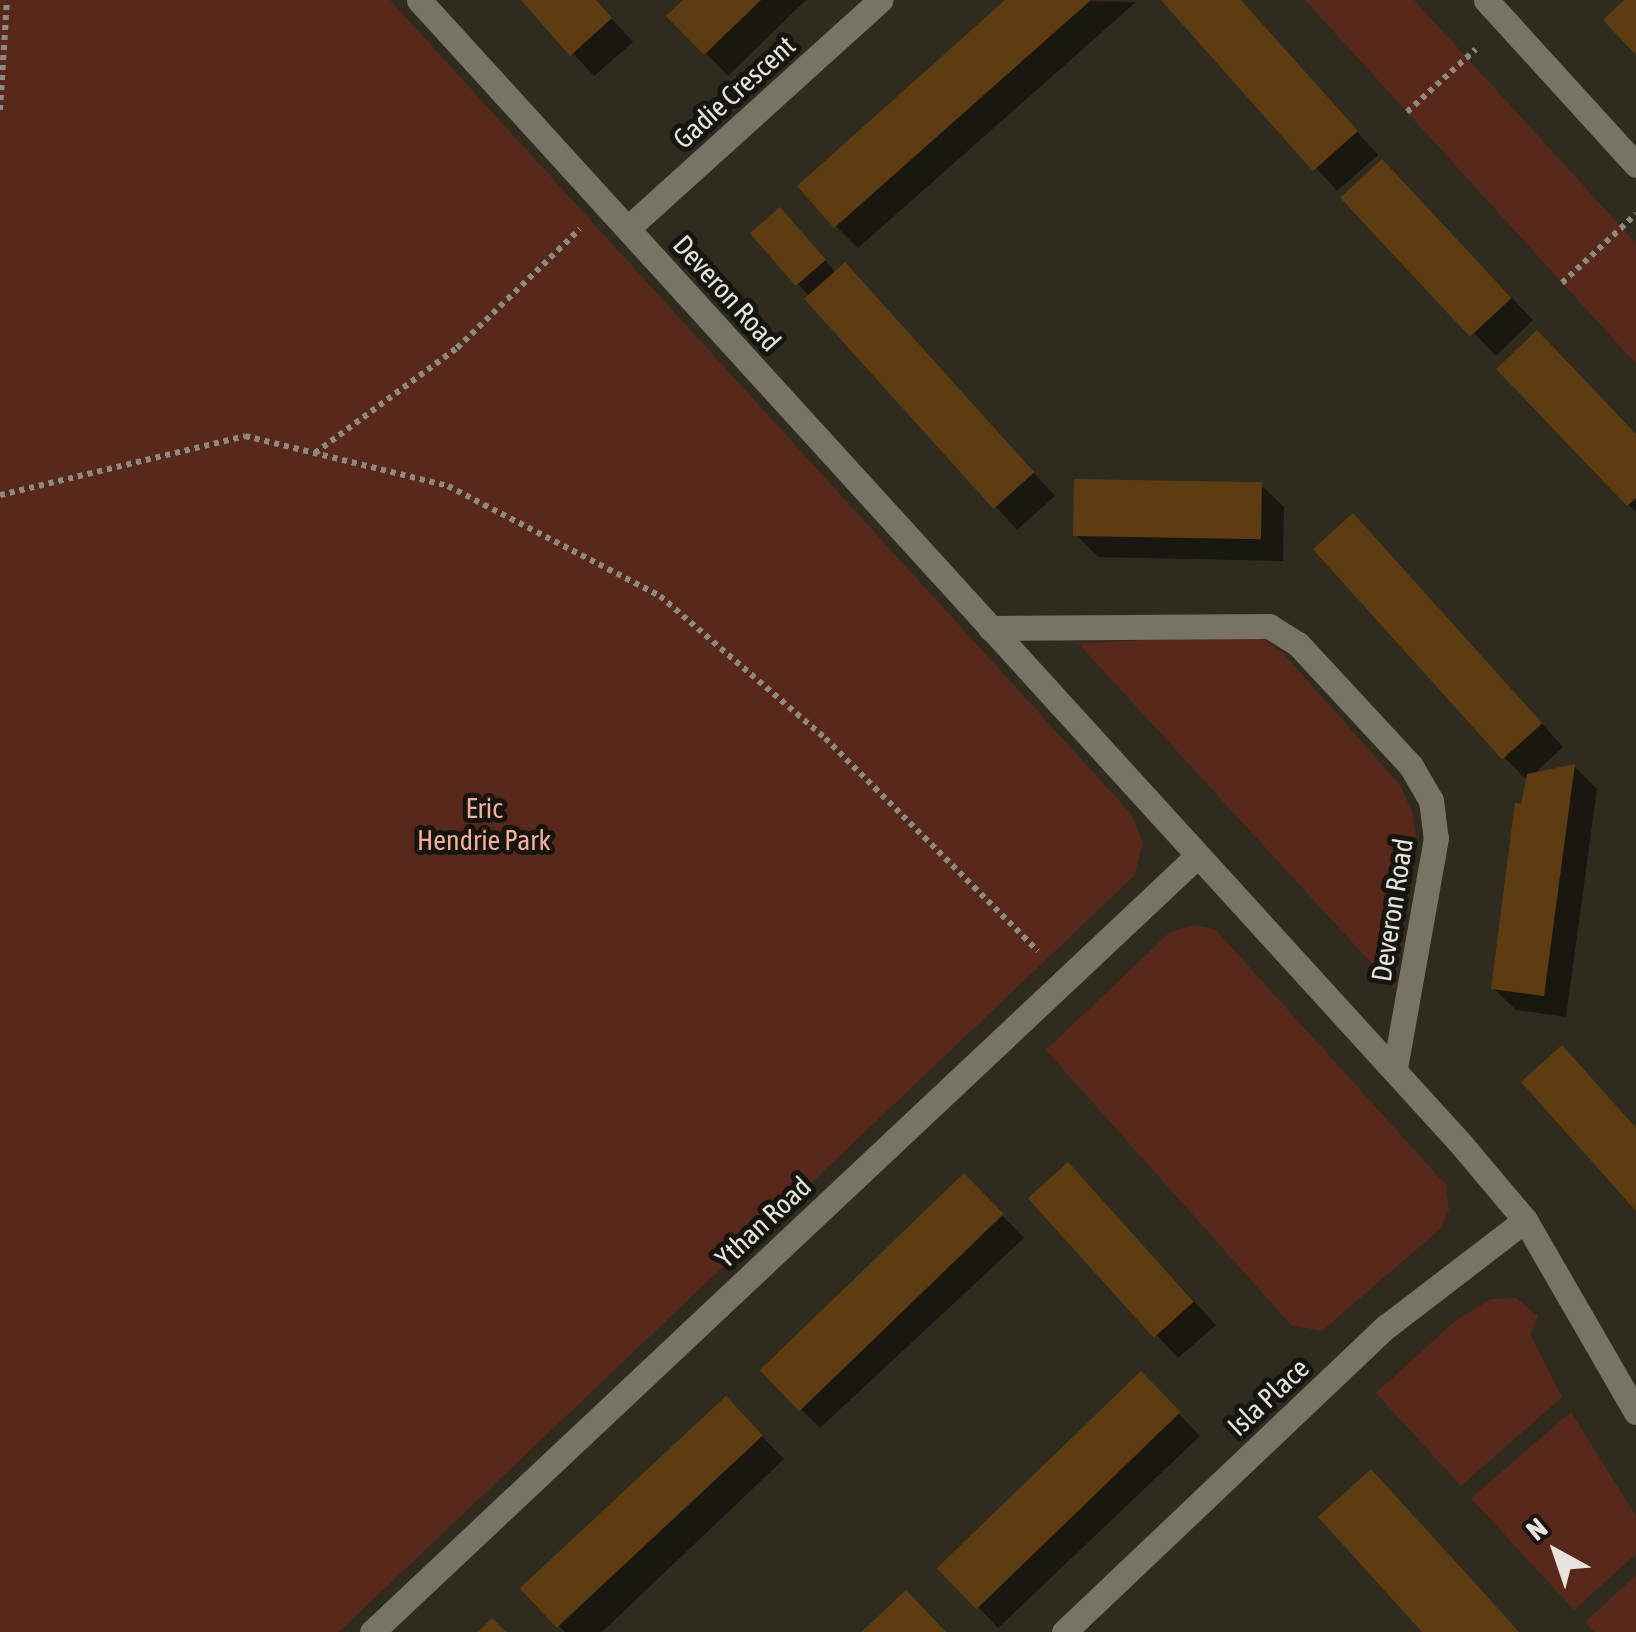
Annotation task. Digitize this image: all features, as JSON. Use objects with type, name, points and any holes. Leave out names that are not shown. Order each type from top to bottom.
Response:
[{"type":"street","name":"Deveron Road","points":[[419,0],[1394,1070],[1525,1220],[1636,1412]]},
{"type":"street","name":"Gadie Crescent","points":[[628,228],[880,0]]},
{"type":"street","points":[[1486,0],[1636,165]]},
{"type":"street","name":"Deveron Road","points":[[990,628],[1269,626],[1298,644],[1411,766],[1432,800],[1436,838],[1394,1070]]},
{"type":"street","name":"Ythan Road","points":[[372,1632],[1196,856]]},
{"type":"street","name":"Isla Place","points":[[1064,1632],[1387,1326],[1525,1220]]},
{"type":"path","points":[[0,110],[7,0]]},
{"type":"path","points":[[1407,112],[1484,41]]},
{"type":"path","points":[[314,453],[457,348],[606,204]]},
{"type":"path","points":[[1562,283],[1636,214]]},
{"type":"path","points":[[0,495],[245,436],[448,486],[660,596],[825,738],[1046,959]]},
{"type":"green space","name":"Eric Hendrie Park","points":[[0,0],[390,0],[1132,815],[1143,843],[1134,876],[339,1632],[0,1632]]},
{"type":"green space","points":[[1305,0],[1414,0],[1636,243],[1636,364]]},
{"type":"green space","points":[[1241,636],[1265,640],[1284,654],[1400,785],[1412,812],[1417,841],[1395,989],[1078,643]]},
{"type":"green space","points":[[1194,925],[1215,929],[1446,1185],[1449,1210],[1439,1230],[1322,1331],[1291,1325],[1046,1050],[1170,932]]},
{"type":"green space","points":[[1516,1298],[1538,1316],[1530,1334],[1562,1397],[1461,1486],[1376,1393],[1454,1322],[1491,1299]]},
{"type":"green space","points":[[1571,1412],[1636,1516],[1636,1554],[1574,1610],[1471,1498]]},
{"type":"green space","points":[[1636,1575],[1636,1632],[1594,1632],[1585,1622]]},
{"type":"building","points":[[521,0],[596,0],[612,18],[570,56]]},
{"type":"building","points":[[683,0],[761,0],[704,55],[666,16]]},
{"type":"building","points":[[1005,0],[1091,0],[834,228],[797,186]]},
{"type":"building","points":[[1161,0],[1241,0],[1358,131],[1313,171]]},
{"type":"building","points":[[1624,0],[1636,0],[1636,55],[1603,20]]},
{"type":"building","points":[[1382,159],[1512,298],[1470,337],[1340,198]]},
{"type":"building","points":[[780,207],[826,260],[796,286],[750,233]]},
{"type":"building","points":[[845,262],[1034,472],[993,509],[804,299]]},
{"type":"building","points":[[1537,330],[1636,434],[1636,498],[1627,506],[1496,369]]},
{"type":"building","points":[[1074,479],[1262,482],[1261,539],[1073,536]]},
{"type":"building","points":[[1353,513],[1542,723],[1502,759],[1313,549]]},
{"type":"building","points":[[1575,764],[1544,996],[1491,989],[1515,803],[1521,804],[1527,774]]},
{"type":"building","points":[[1562,1045],[1636,1128],[1636,1211],[1521,1082]]},
{"type":"building","points":[[1068,1162],[1194,1302],[1154,1338],[1028,1198]]},
{"type":"building","points":[[964,1173],[1004,1214],[799,1411],[760,1370]]},
{"type":"building","points":[[1141,1371],[1181,1412],[976,1609],[937,1568]]},
{"type":"building","points":[[726,1396],[763,1435],[557,1628],[520,1588]]},
{"type":"building","points":[[1371,1469],[1519,1632],[1422,1632],[1318,1517]]},
{"type":"building","points":[[906,1590],[946,1632],[861,1632],[871,1623]]},
{"type":"building","points":[[492,1618],[506,1632],[478,1632]]}]
